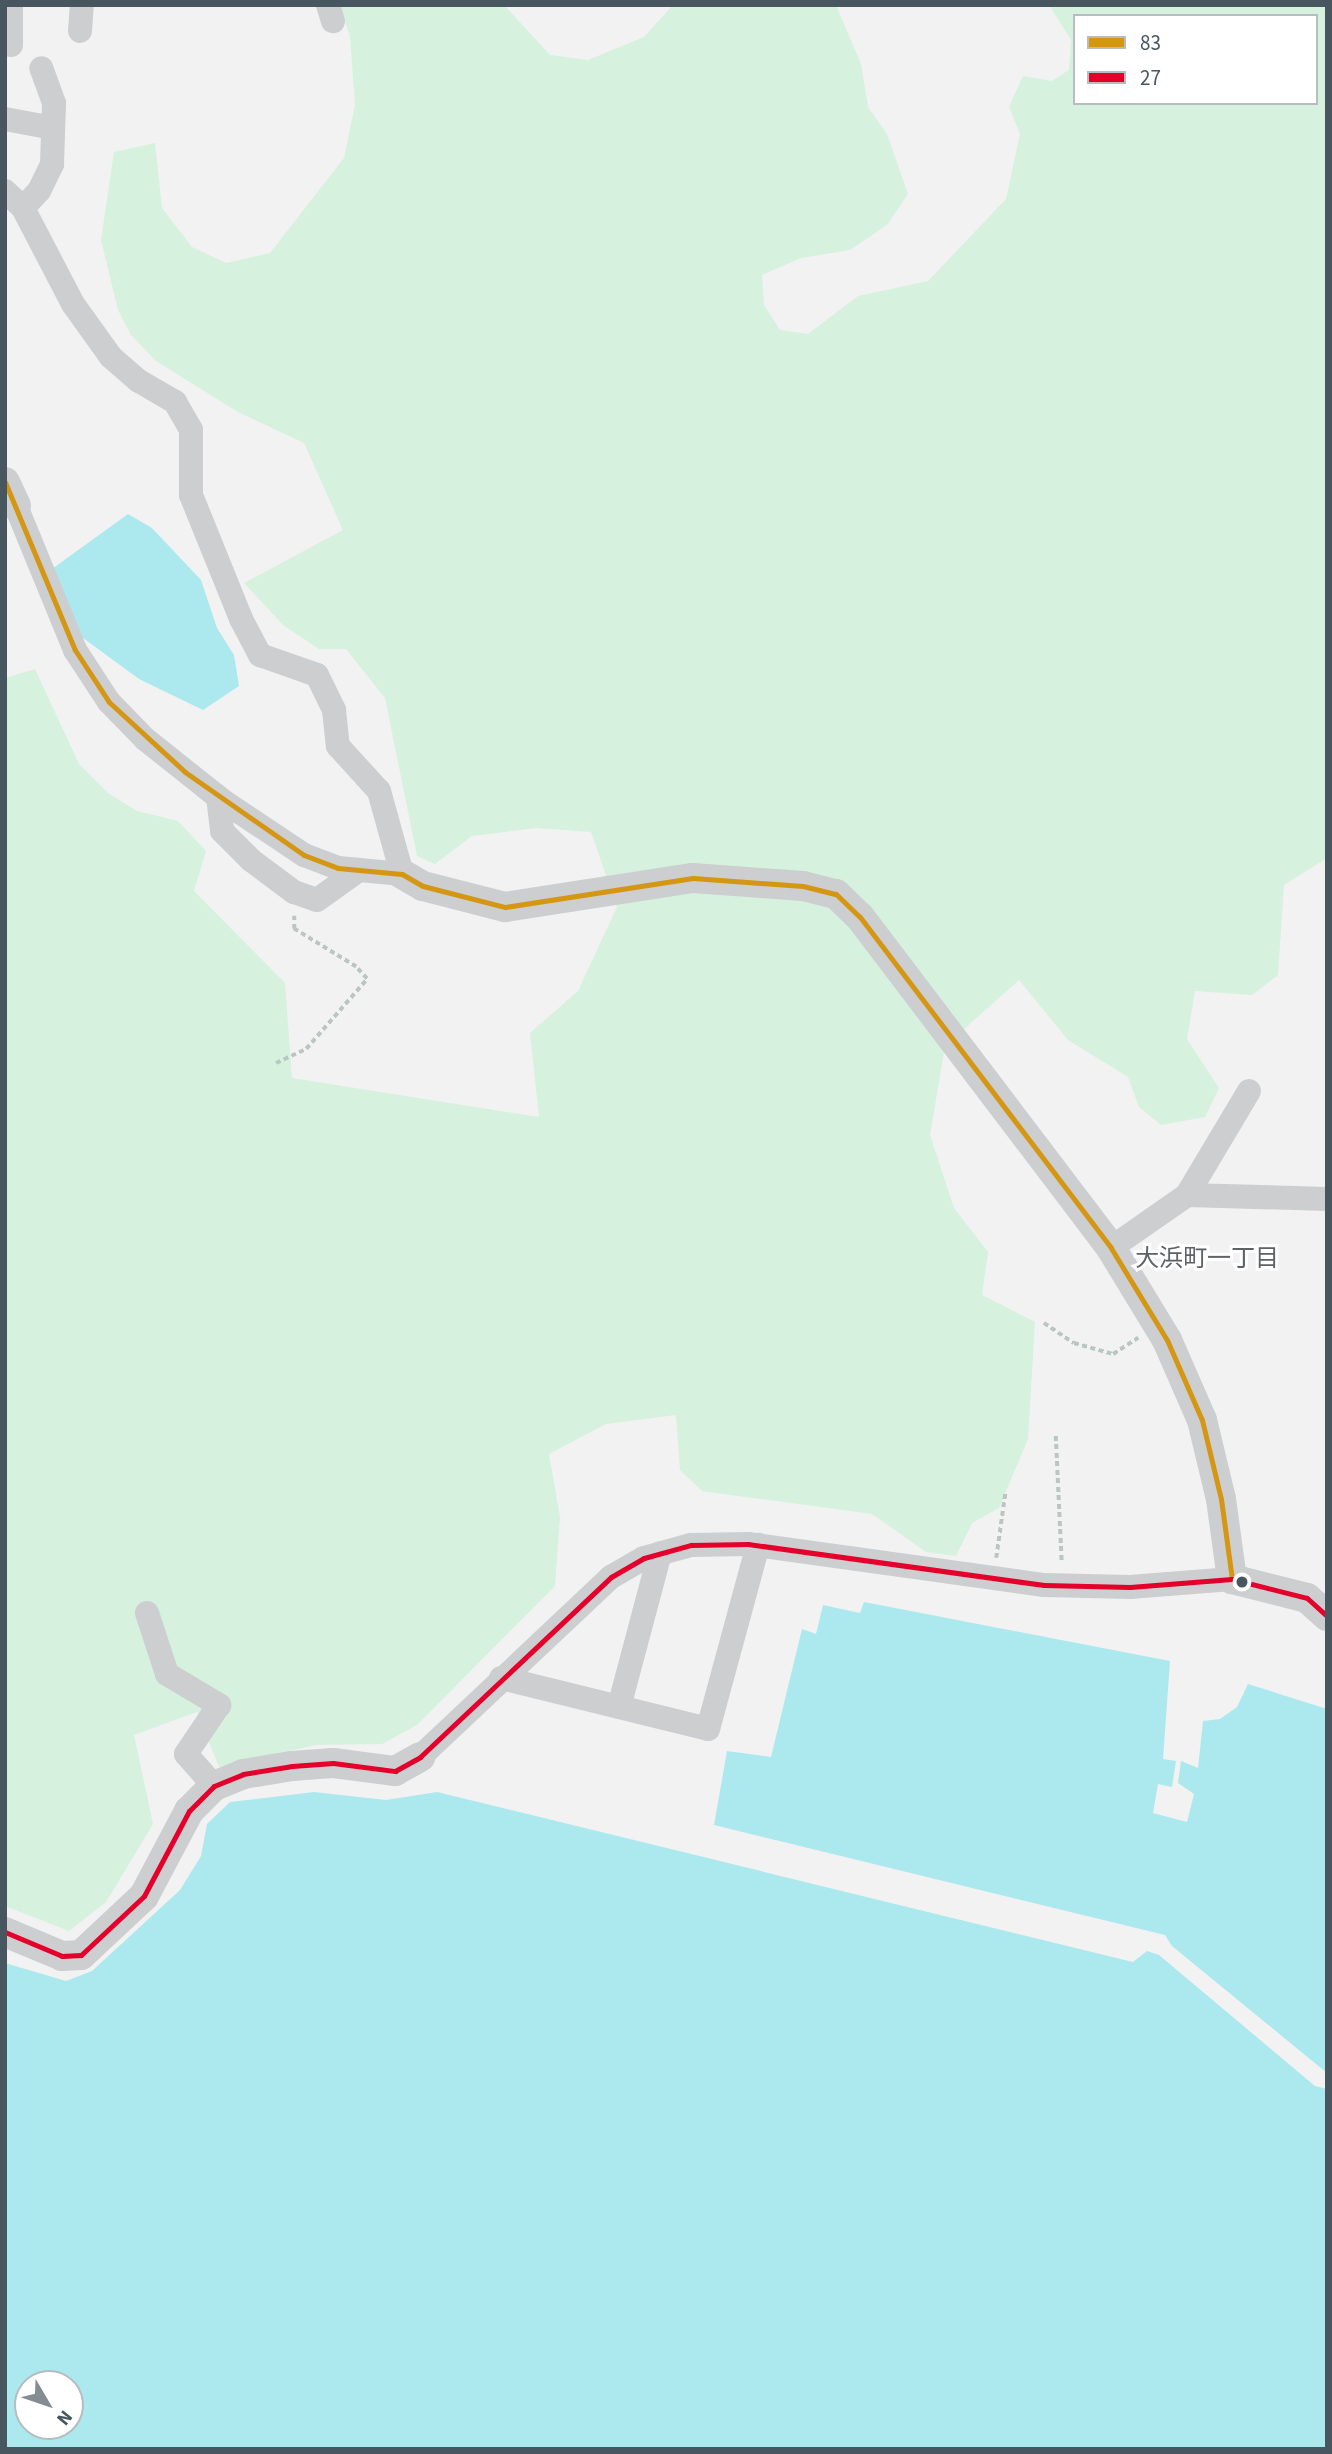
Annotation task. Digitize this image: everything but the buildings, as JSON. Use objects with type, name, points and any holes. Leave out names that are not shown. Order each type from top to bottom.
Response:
[{"type":"street","points":[[11,5],[11,45]]},
{"type":"street","points":[[80,31],[82,5]]},
{"type":"street","points":[[41,68],[54,103],[52,164],[39,191],[14,199],[73,304],[111,358],[139,382],[175,402],[191,430],[191,495],[241,619],[260,655],[317,675],[334,710],[338,746],[379,791],[402,874]]},
{"type":"street","points":[[5,119],[53,128]]},
{"type":"street","points":[[10,494],[75,650],[109,702],[145,738],[218,797],[304,855],[359,870],[402,874],[423,886],[505,907],[693,878],[803,886],[836,894],[860,916],[1111,1248],[1158,1325],[1202,1420],[1220,1499],[1232,1579]]},
{"type":"street","points":[[218,797],[222,831],[251,860],[294,892],[317,900],[359,870]]},
{"type":"street","points":[[1111,1248],[1187,1195],[1249,1091]]},
{"type":"street","points":[[1187,1195],[1327,1199]]},
{"type":"street","points":[[5,1932],[62,1956],[81,1955],[144,1896],[189,1811],[214,1786],[243,1774],[333,1762],[395,1771],[420,1757],[611,1577],[660,1553],[691,1545],[758,1545],[994,1579],[1062,1585],[1130,1587],[1232,1579],[1320,1602]]},
{"type":"street","points":[[501,1678],[708,1729],[758,1545]]},
{"type":"street","points":[[619,1707],[660,1553]]},
{"type":"street","points":[[147,1613],[167,1674],[219,1705],[186,1754],[214,1786]]},
{"type":"path","points":[[276,1063],[306,1049],[367,979],[356,967],[294,929],[294,892]]},
{"type":"path","points":[[1044,1323],[1074,1343],[1113,1354],[1158,1325]]},
{"type":"path","points":[[1056,1436],[1062,1585]]},
{"type":"path","points":[[994,1579],[1005,1494]]},
{"type":"green space","points":[[339,5],[504,5],[550,55],[588,60],[644,37],[673,5],[836,5],[861,64],[868,107],[887,134],[908,194],[887,225],[850,250],[801,258],[762,275],[764,305],[780,330],[808,334],[858,296],[928,281],[1006,199],[1020,134],[1009,107],[1023,76],[1052,81],[1069,70],[1071,40],[1049,5],[1327,5],[1327,858],[1284,885],[1278,975],[1252,995],[1195,991],[1187,1039],[1219,1088],[1205,1117],[1161,1125],[1139,1107],[1128,1077],[1068,1040],[1019,980],[945,1046],[930,1135],[954,1208],[988,1252],[982,1295],[1035,1322],[1028,1439],[999,1508],[972,1523],[956,1556],[926,1552],[872,1514],[702,1491],[680,1470],[676,1415],[606,1424],[549,1454],[560,1517],[555,1586],[417,1725],[382,1744],[316,1745],[219,1767],[197,1712],[134,1735],[153,1824],[106,1902],[69,1931],[5,1906],[5,678],[35,669],[79,764],[108,793],[137,811],[178,821],[206,851],[194,891],[285,983],[292,1078],[539,1117],[530,1033],[578,991],[617,907],[591,832],[536,828],[472,836],[435,864],[417,856],[385,698],[346,649],[319,649],[283,625],[244,583],[343,530],[304,443],[238,412],[156,361],[131,335],[118,310],[101,240],[114,152],[155,143],[162,208],[192,247],[226,263],[270,253],[344,158],[355,105],[350,36]]},
{"type":"water","points":[[128,514],[152,528],[201,580],[217,628],[234,655],[239,686],[203,710],[139,679],[79,635],[52,569]]},
{"type":"water","points":[[864,1602],[1170,1661],[1163,1759],[1176,1761],[1172,1787],[1158,1784],[1153,1813],[1187,1822],[1194,1794],[1178,1783],[1181,1761],[1198,1768],[1203,1721],[1220,1719],[1237,1707],[1248,1684],[1327,1709],[1327,2073],[1172,1946],[1165,1935],[714,1825],[727,1751],[771,1757],[802,1629],[816,1634],[823,1605],[860,1613]]},
{"type":"water","points":[[314,1792],[386,1800],[437,1792],[1133,1962],[1147,1951],[1159,1955],[1315,2086],[1327,2089],[1327,2449],[5,2449],[5,1963],[66,1981],[92,1971],[180,1890],[201,1856],[207,1824],[230,1802]]},
{"type":"transit line","name":"83","points":[[5,482],[75,650],[109,702],[185,772],[304,855],[338,868],[402,874],[423,886],[505,907],[693,878],[803,886],[836,894],[860,917],[1111,1248],[1167,1340],[1202,1420],[1221,1499],[1232,1579]]},
{"type":"transit line","name":"27","points":[[5,1932],[62,1956],[81,1955],[144,1896],[189,1811],[214,1786],[243,1774],[292,1766],[333,1763],[395,1771],[420,1757],[611,1577],[644,1558],[691,1545],[748,1544],[1044,1585],[1130,1587],[1232,1579],[1307,1598],[1327,1616]]},
{"type":"district","name":"大浜町一丁目","points":[[1207,1259]]}]
